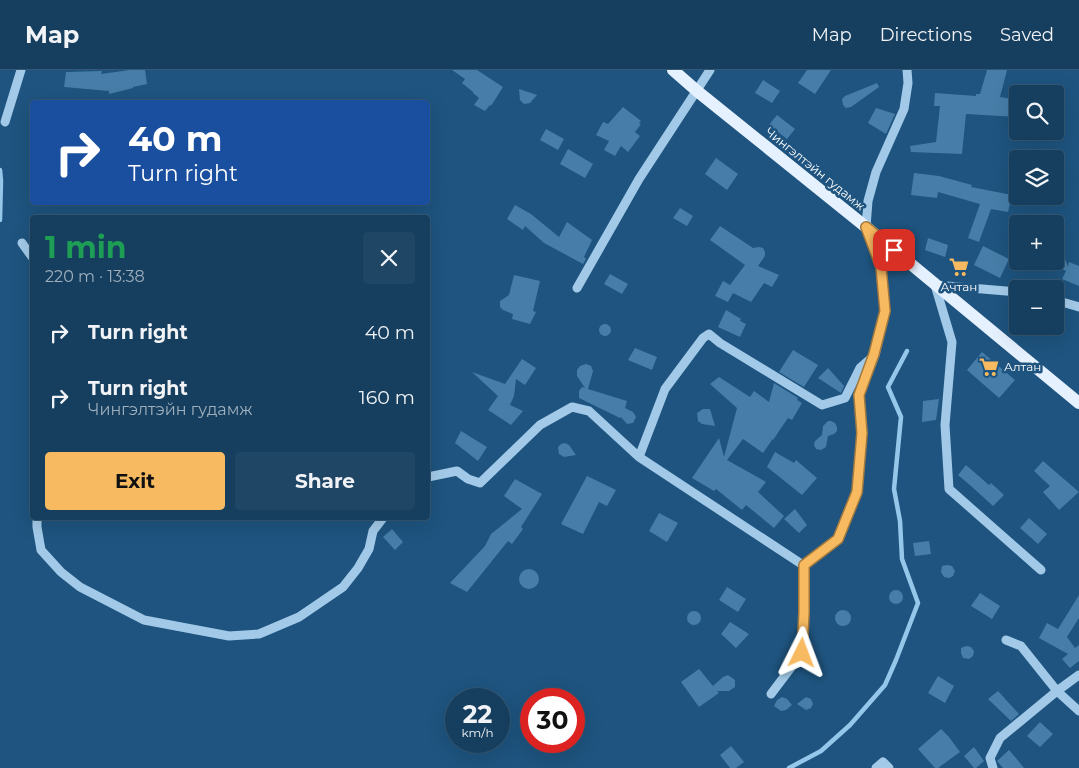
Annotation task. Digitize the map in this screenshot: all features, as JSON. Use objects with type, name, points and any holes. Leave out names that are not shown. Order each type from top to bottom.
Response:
[{"type":"main road","name":"Чингэлтэйн гудамж","points":[[673,70],[1079,403]]},
{"type":"street","points":[[4,122],[21,70]]},
{"type":"street","points":[[577,288],[639,178],[710,70]]},
{"type":"street","points":[[804,565],[838,539],[857,492],[862,433],[859,395],[874,354],[885,311],[881,267],[866,227],[868,201],[876,172],[904,109],[908,70]]},
{"type":"street","points":[[22,243],[30,254]]},
{"type":"street","points":[[1009,291],[935,284],[952,342],[946,425],[949,489],[1041,570]]},
{"type":"street","points":[[1064,303],[1079,307]]},
{"type":"street","points":[[639,457],[665,390],[703,338],[709,334],[720,343],[822,405],[845,398],[860,368],[874,354]]},
{"type":"street","points":[[430,477],[457,471],[468,479],[480,483],[540,425],[572,407],[589,411],[639,457],[804,565]]},
{"type":"street","points":[[38,520],[37,527],[41,550],[61,572],[80,587],[144,620],[228,636],[259,634],[299,617],[343,588],[358,568],[369,548],[373,531],[381,520]]},
{"type":"street","points":[[771,694],[802,653],[804,565]]},
{"type":"street","points":[[1006,640],[1021,646],[1057,691],[1079,711]]},
{"type":"street","points":[[993,768],[990,758],[1000,738],[1079,675]]},
{"type":"street","points":[[876,768],[883,762],[889,768]]},
{"type":"building","points":[[145,70],[147,84],[109,94],[109,91],[64,87],[66,72],[102,71],[101,74]]},
{"type":"building","points":[[452,70],[477,70],[503,87],[491,106],[485,111],[474,105],[479,98],[462,83],[465,79]]},
{"type":"building","points":[[807,70],[831,70],[815,94],[798,83]]},
{"type":"building","points":[[987,70],[1007,70],[1000,97],[1009,98],[1009,116],[966,114],[962,154],[911,152],[910,146],[936,142],[940,106],[934,106],[935,93],[976,96],[976,94],[980,94]]},
{"type":"building","points":[[763,80],[780,91],[772,103],[755,93]]},
{"type":"building","points":[[877,83],[879,87],[851,107],[846,108],[843,105],[842,99],[845,96]]},
{"type":"building","points":[[519,89],[537,95],[530,103],[524,104],[520,100]]},
{"type":"building","points":[[623,107],[641,121],[635,132],[640,136],[628,152],[621,146],[615,156],[604,150],[609,141],[596,135],[603,122],[608,124]]},
{"type":"building","points":[[876,108],[895,114],[886,134],[868,123]]},
{"type":"building","points":[[777,115],[795,129],[787,139],[769,125]]},
{"type":"building","points":[[546,129],[564,139],[558,150],[540,140]]},
{"type":"building","points":[[568,149],[593,164],[585,178],[560,164]]},
{"type":"building","points":[[716,158],[738,174],[727,190],[705,174]]},
{"type":"building","points":[[914,173],[939,176],[972,185],[971,187],[1009,194],[1010,205],[1008,212],[991,209],[979,242],[968,238],[980,204],[938,192],[937,198],[911,195]]},
{"type":"building","points":[[515,205],[531,214],[559,237],[567,222],[592,240],[584,257],[586,259],[583,264],[544,243],[525,226],[523,230],[507,219]]},
{"type":"building","points":[[680,208],[693,216],[687,226],[673,218]]},
{"type":"building","points":[[720,226],[753,248],[763,248],[765,256],[758,266],[779,275],[772,287],[764,283],[751,302],[733,293],[728,302],[715,296],[723,281],[730,285],[745,265],[710,240]]},
{"type":"building","points":[[928,238],[948,245],[945,257],[925,250]]},
{"type":"building","points":[[983,246],[1009,259],[1000,278],[974,265]]},
{"type":"building","points":[[1064,256],[1068,267],[1069,262],[1079,266],[1079,286],[1062,279],[1066,271],[1064,270]]},
{"type":"building","points":[[610,274],[628,284],[622,294],[604,284]]},
{"type":"building","points":[[514,275],[540,281],[533,311],[536,312],[530,324],[512,319],[513,314],[500,307],[500,301],[509,295]]},
{"type":"building","points":[[726,310],[746,324],[740,337],[718,327]]},
{"type":"building","points":[[603,324],[607,324],[611,330],[607,336],[603,336],[599,332],[599,328]]},
{"type":"building","points":[[635,348],[657,357],[652,370],[628,360]]},
{"type":"building","points":[[793,350],[818,365],[804,387],[779,372]]},
{"type":"building","points":[[982,352],[1015,380],[999,398],[967,370]]},
{"type":"building","points":[[522,359],[536,368],[525,385],[516,379],[514,396],[510,405],[523,411],[511,425],[488,410],[498,396],[472,372],[505,384]]},
{"type":"building","points":[[586,364],[591,366],[593,371],[588,389],[627,401],[625,408],[633,412],[636,417],[633,423],[627,424],[621,417],[579,398],[579,391],[582,387],[585,388],[577,376],[577,370],[580,366]]},
{"type":"building","points":[[828,368],[844,386],[841,393],[818,378]]},
{"type":"building","points":[[719,377],[750,397],[754,391],[769,402],[774,383],[798,398],[797,400],[802,403],[792,420],[788,418],[773,440],[770,439],[772,440],[763,453],[743,439],[727,460],[766,482],[758,492],[784,516],[774,528],[746,505],[742,510],[716,489],[714,491],[692,478],[719,438],[724,457],[737,408],[710,384]]},
{"type":"building","points":[[939,399],[936,420],[922,422],[923,401]]},
{"type":"building","points":[[703,409],[710,409],[715,426],[702,424],[698,421],[697,413]]},
{"type":"building","points":[[828,421],[835,423],[837,431],[828,436],[826,447],[821,450],[816,449],[815,441],[822,435],[823,426]]},
{"type":"building","points":[[461,431],[487,447],[478,461],[455,443]]},
{"type":"building","points":[[565,443],[569,445],[576,455],[564,457],[559,454],[558,447]]},
{"type":"building","points":[[775,452],[794,463],[796,460],[817,478],[802,495],[767,467]]},
{"type":"building","points":[[1043,461],[1079,492],[1059,510],[1043,492],[1050,486],[1034,471]]},
{"type":"building","points":[[966,465],[1004,495],[993,506],[958,475]]},
{"type":"building","points":[[587,476],[616,490],[607,506],[599,502],[583,534],[561,524]]},
{"type":"building","points":[[515,479],[542,494],[521,527],[523,529],[512,544],[508,541],[467,592],[450,583],[485,546],[491,534],[522,509],[504,496]]},
{"type":"building","points":[[795,509],[807,525],[799,533],[784,519]]},
{"type":"building","points":[[659,513],[678,523],[667,542],[649,531]]},
{"type":"building","points":[[1029,518],[1047,534],[1038,544],[1020,528]]},
{"type":"building","points":[[392,529],[403,542],[395,550],[383,537]]},
{"type":"building","points":[[929,541],[931,554],[915,556],[913,543]]},
{"type":"building","points":[[942,566],[952,566],[955,571],[953,576],[949,578],[944,577],[941,572]]},
{"type":"building","points":[[529,569],[536,572],[539,579],[536,586],[529,589],[522,586],[519,579],[522,572]]},
{"type":"building","points":[[727,587],[746,599],[738,612],[719,600]]},
{"type":"building","points":[[893,590],[899,590],[903,597],[899,604],[893,604],[889,600],[889,594]]},
{"type":"building","points":[[980,593],[1000,606],[992,619],[971,606]]},
{"type":"building","points":[[1079,595],[1079,618],[1067,637],[1075,648],[1079,645],[1079,661],[1070,668],[1062,659],[1068,654],[1039,638],[1047,623],[1058,629]]},
{"type":"building","points":[[843,610],[851,618],[843,626],[835,618]]},
{"type":"building","points":[[691,611],[697,611],[701,618],[697,625],[691,625],[687,621],[687,615]]},
{"type":"building","points":[[730,622],[749,634],[736,648],[721,634]]},
{"type":"building","points":[[971,647],[974,651],[973,656],[969,659],[963,658],[961,653],[961,648]]},
{"type":"building","points":[[699,669],[713,686],[728,675],[735,680],[735,687],[729,691],[717,691],[719,693],[699,707],[681,682]]},
{"type":"building","points":[[938,676],[954,686],[945,703],[928,693]]},
{"type":"building","points":[[998,691],[1019,714],[1011,721],[988,699]]},
{"type":"building","points":[[782,697],[787,699],[792,705],[786,710],[781,711],[774,706],[777,700]]},
{"type":"building","points":[[806,697],[811,699],[813,704],[811,708],[806,710],[797,704]]},
{"type":"building","points":[[1040,722],[1053,734],[1040,747],[1027,736]]},
{"type":"building","points":[[941,729],[960,752],[938,768],[935,768],[918,749]]},
{"type":"building","points":[[731,746],[744,762],[736,768],[730,768],[720,755]]},
{"type":"building","points":[[974,747],[984,761],[976,768],[964,756]]},
{"type":"building","points":[[1009,750],[1024,768],[1003,768],[997,761]]},
{"type":"waterway","points":[[0,170],[0,220]]},
{"type":"waterway","points":[[789,768],[821,751],[850,725],[885,685],[918,603],[902,559],[900,521],[894,489],[901,417],[888,387],[907,351]]},
{"type":"place","name":"Ачтан","points":[[959,267]]},
{"type":"place","name":"Алтан","points":[[989,367]]},
{"type":"route","points":[[802,653],[804,565],[838,539],[857,492],[862,433],[859,395],[874,354],[885,311],[881,267],[866,227],[894,250]]}]
